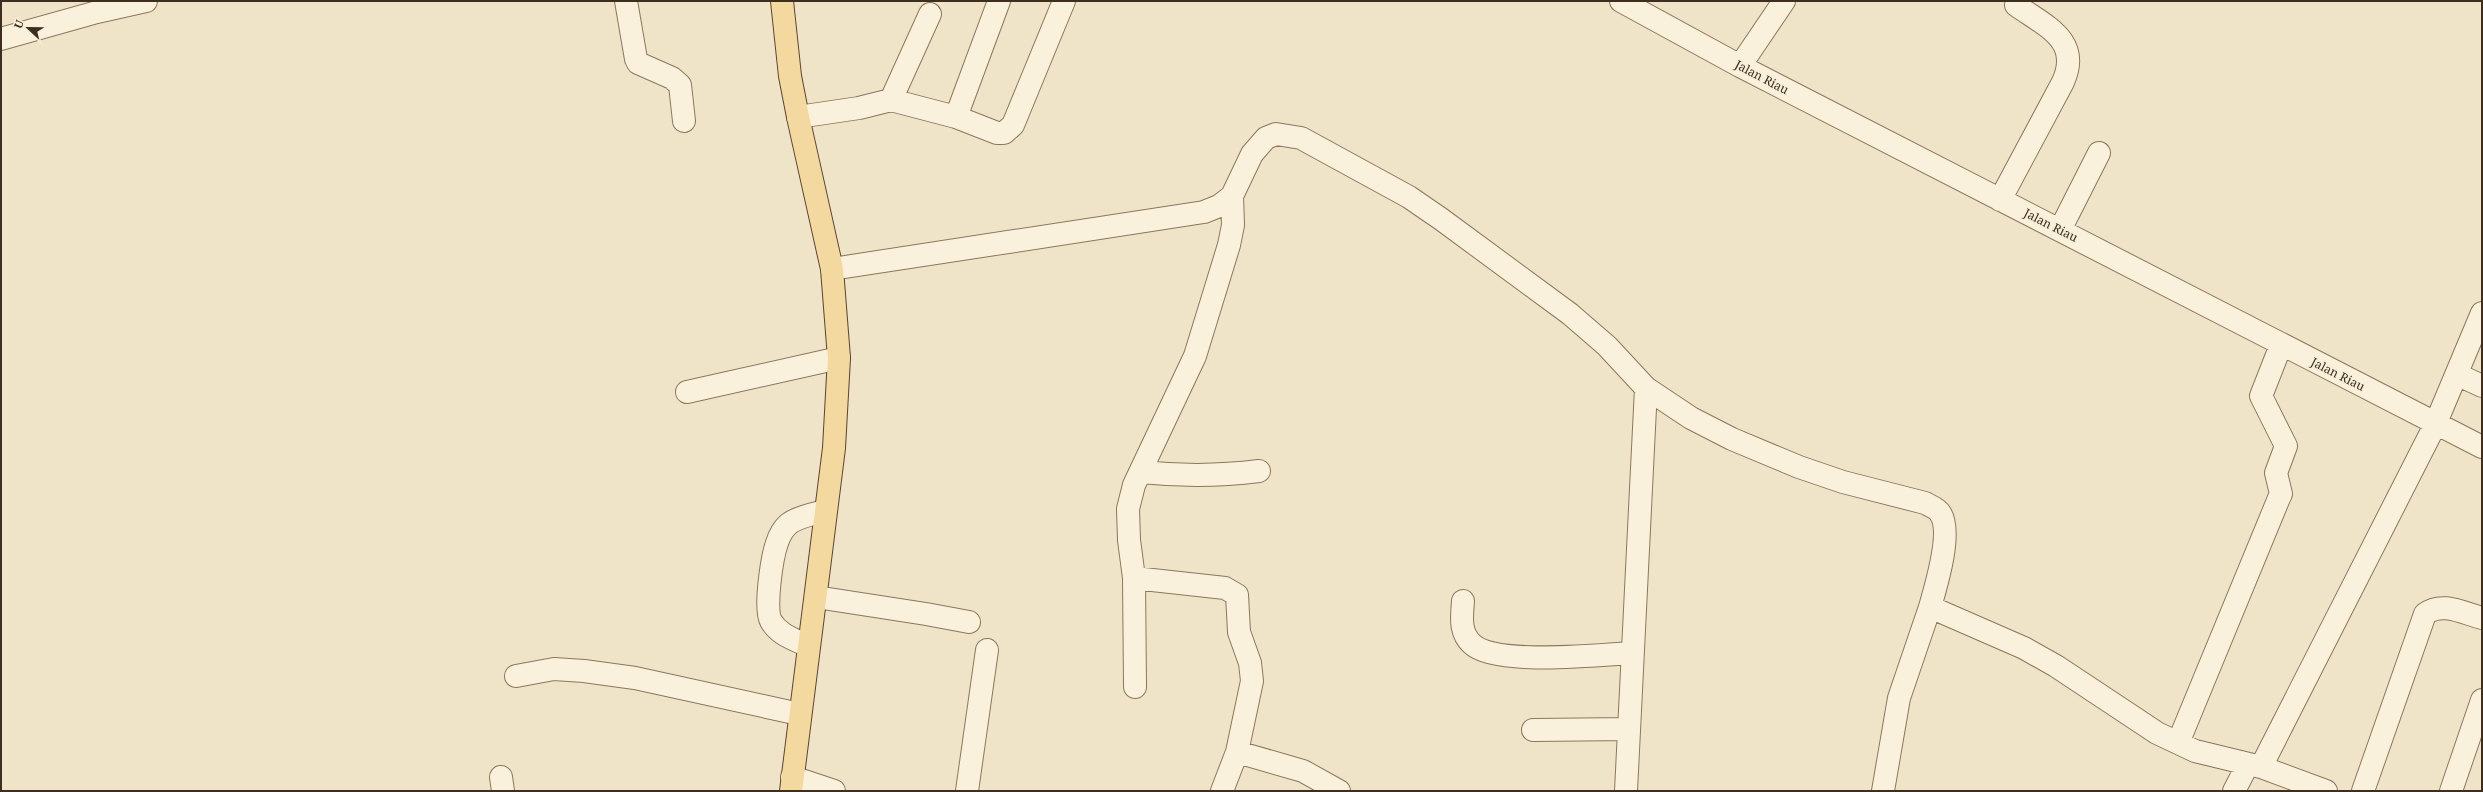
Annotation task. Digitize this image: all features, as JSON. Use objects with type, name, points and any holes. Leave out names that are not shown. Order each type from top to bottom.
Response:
[{"type":"main road","points":[[782,1],[790,76],[832,269],[839,358],[834,448],[791,784]]},
{"type":"street","points":[[1,39],[96,6],[146,1]]},
{"type":"street","points":[[626,1],[636,59],[638,63],[672,78],[680,85],[684,121]]},
{"type":"street","points":[[956,117],[999,1]]},
{"type":"street","points":[[798,117],[859,108],[891,100],[956,117],[997,133],[1004,133],[1010,129],[1064,1]]},
{"type":"street","name":"Jalan Riau","points":[[1621,1],[1740,66],[2435,425],[2482,447]]},
{"type":"street","points":[[1740,66],[1784,1]]},
{"type":"street","points":[[2000,200],[2062,82],[2069,61],[2068,50],[2060,39],[2016,5]]},
{"type":"street","points":[[891,100],[930,14]]},
{"type":"street","points":[[832,269],[1191,214],[1219,206],[1232,196],[1252,154],[1266,138],[1276,134],[1301,138],[1409,197],[1464,235],[1570,314],[1607,346],[1646,388],[1691,418],[1767,455],[1843,482],[1910,499],[1936,509],[1943,517],[1946,533],[1930,607],[1899,698],[1883,791]]},
{"type":"street","points":[[2060,230],[2099,153]]},
{"type":"street","points":[[1135,687],[1134,578],[1127,519],[1133,490],[1195,356],[1229,244],[1233,225],[1232,196]]},
{"type":"street","points":[[2234,791],[2254,766],[2435,425],[2482,313]]},
{"type":"street","points":[[2178,743],[2279,498],[2280,494],[2276,473],[2286,446],[2261,396],[2282,345]]},
{"type":"street","points":[[687,392],[839,358]]},
{"type":"street","points":[[1626,791],[1646,388]]},
{"type":"street","points":[[1141,472],[1172,475],[1206,475],[1259,471]]},
{"type":"street","points":[[808,646],[784,635],[774,626],[767,610],[775,550],[780,535],[790,523],[825,511]]},
{"type":"street","points":[[1134,578],[1225,588],[1236,595],[1239,632],[1250,663],[1252,681],[1237,752],[1218,790]]},
{"type":"street","points":[[816,597],[969,622]]},
{"type":"street","points":[[1463,601],[1461,624],[1463,631],[1471,643],[1488,653],[1560,657],[1632,653]]},
{"type":"street","points":[[1930,607],[2024,648],[2069,675],[2157,733],[2178,743],[2214,757],[2254,766],[2326,791]]},
{"type":"street","points":[[2363,791],[2425,614],[2432,608],[2444,607],[2482,618]]},
{"type":"street","points":[[967,791],[987,650]]},
{"type":"street","points":[[516,676],[554,669],[584,671],[635,678],[799,714]]},
{"type":"street","points":[[2451,791],[2482,700]]},
{"type":"street","points":[[1533,730],[1629,729]]},
{"type":"street","points":[[1237,752],[1303,772],[1339,791]]},
{"type":"street","points":[[791,784],[834,791]]}]
